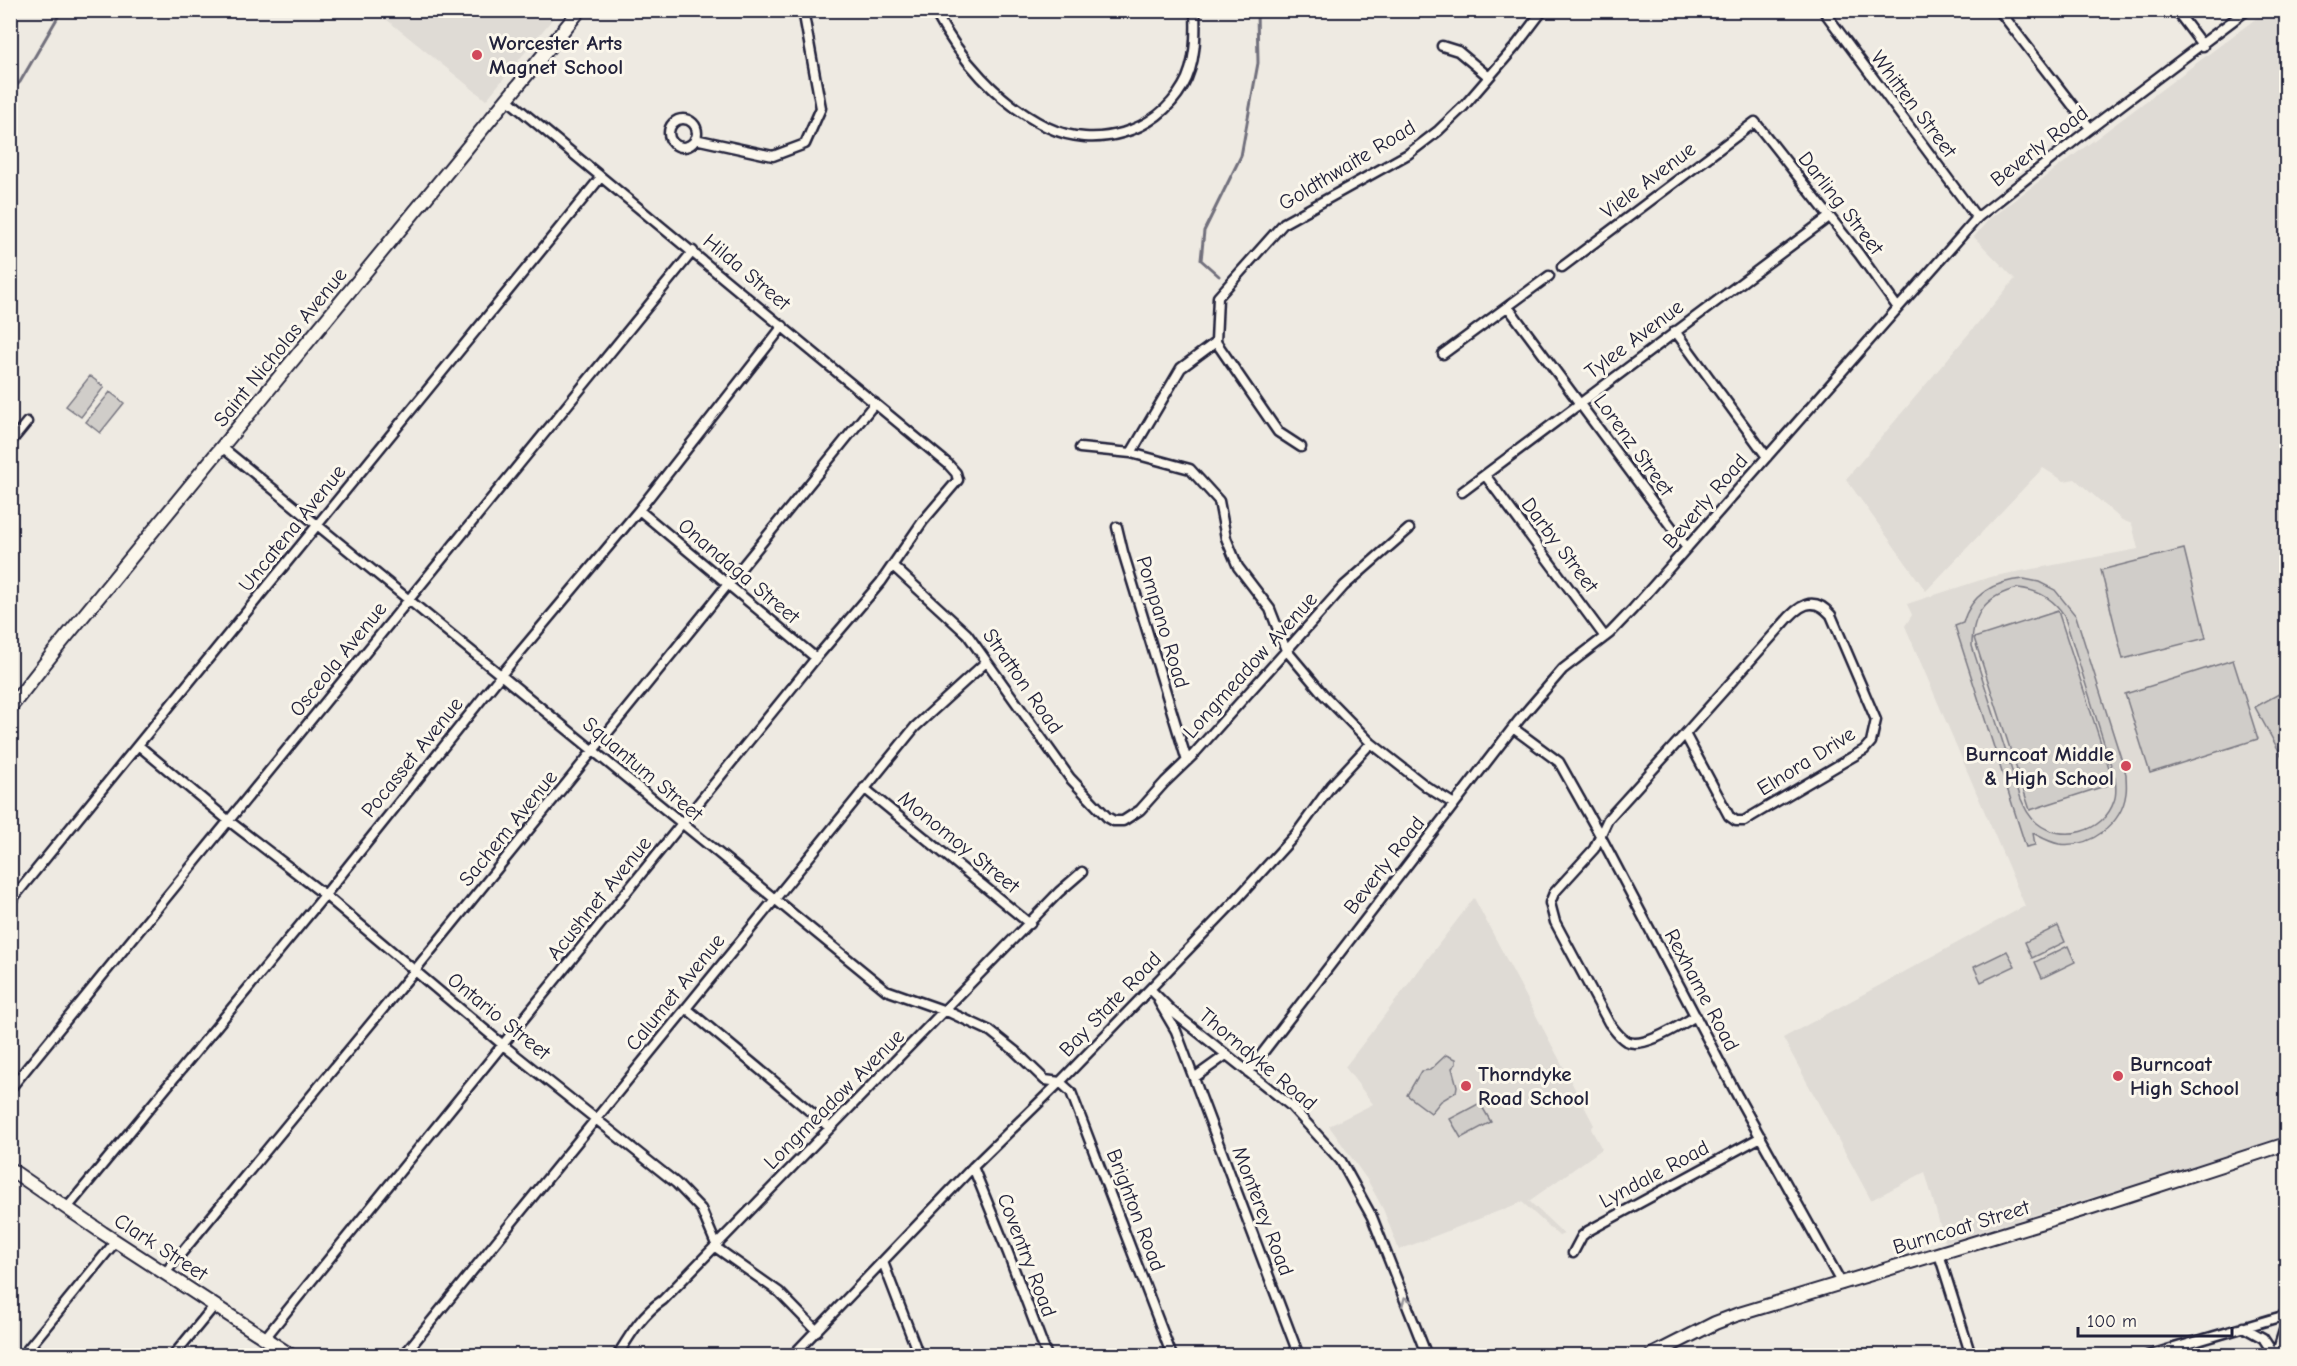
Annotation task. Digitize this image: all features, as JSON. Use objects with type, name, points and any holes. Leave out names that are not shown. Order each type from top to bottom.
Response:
[{"type":"street","name":"Saint Nicholas Avenue","points":[[10,708],[580,10]]},
{"type":"street","points":[[695,139],[773,156],[805,144],[821,108],[803,10]]},
{"type":"street","points":[[934,10],[949,37],[966,59],[1017,109],[1050,128],[1097,138],[1120,135],[1141,126],[1161,113],[1178,93],[1191,67],[1195,10]]},
{"type":"street","name":"Whitten Street","points":[[1823,10],[1977,218]]},
{"type":"street","points":[[1999,10],[2090,128]]},
{"type":"street","points":[[2176,10],[2203,46]]},
{"type":"street","name":"Beverly Road","points":[[1248,1072],[1513,728],[1563,669],[1605,637],[1634,609],[1977,218],[2090,128],[2203,46],[2247,10]]},
{"type":"street","name":"Goldthwaite Road","points":[[1216,342],[1218,297],[1284,223],[1408,154],[1464,106],[1538,12]]},
{"type":"street","points":[[1442,46],[1458,51],[1489,77]]},
{"type":"street","name":"Hilda Street","points":[[507,99],[876,403],[948,464],[958,479]]},
{"type":"street","name":"Darling Street","points":[[1755,122],[1859,254],[1898,308]]},
{"type":"street","name":"Viele Avenue","points":[[1562,267],[1755,122]]},
{"type":"street","name":"Uncatena Avenue","points":[[10,902],[601,177]]},
{"type":"street","name":"Tylee Avenue","points":[[1462,492],[1829,217]]},
{"type":"street","name":"Osceola Avenue","points":[[10,1089],[693,251]]},
{"type":"street","points":[[1443,354],[1549,276]]},
{"type":"street","name":"Lorenz Street","points":[[1508,307],[1687,548]]},
{"type":"street","name":"Pocasset Avenue","points":[[67,1208],[325,894],[501,675],[639,510],[783,326]]},
{"type":"street","points":[[1675,331],[1767,457]]},
{"type":"street","points":[[1131,453],[1181,368],[1216,342],[1278,432],[1301,447]]},
{"type":"street","name":"Sachem Avenue","points":[[165,1273],[416,970],[876,403]]},
{"type":"street","points":[[10,443],[27,422]]},
{"type":"street","name":"Squantum Street","points":[[223,448],[886,990],[945,1011],[990,1031],[1045,1080],[1060,1082]]},
{"type":"street","points":[[1080,448],[1131,453],[1190,469],[1219,501],[1226,538],[1238,567],[1270,609],[1286,650],[1323,694],[1371,743],[1427,787],[1454,804]]},
{"type":"street","name":"Darby Street","points":[[1485,475],[1605,637]]},
{"type":"street","name":"Acushnet Avenue","points":[[266,1338],[893,566],[923,521],[958,479]]},
{"type":"street","name":"Onandaga Street","points":[[639,510],[816,658]]},
{"type":"street","name":"Pompano Road","points":[[1118,527],[1123,552],[1187,761]]},
{"type":"street","name":"Longmeadow Avenue","points":[[1117,821],[1140,810],[1344,586],[1409,529]]},
{"type":"street","name":"Stratton Road","points":[[893,566],[960,626],[1070,778],[1107,817],[1117,821]]},
{"type":"street","name":"Elnora Drive","points":[[1686,734],[1729,816],[1736,821],[1744,821],[1864,750],[1871,742],[1876,720],[1831,615],[1816,603],[1806,604],[1789,617],[1608,819],[1594,849],[1554,893],[1550,903],[1555,922],[1609,1023],[1627,1042],[1647,1042],[1696,1016]]},
{"type":"street","name":"Calumet Avenue","points":[[403,1356],[864,788],[925,717],[986,662]]},
{"type":"street","name":"Rexhame Road","points":[[1513,728],[1559,762],[1842,1284]]},
{"type":"street","name":"Bay State Road","points":[[794,1355],[973,1167],[1060,1082],[1267,866],[1298,832],[1331,786],[1371,743]]},
{"type":"street","name":"Ontario Street","points":[[138,745],[229,820],[325,894],[503,1045],[596,1117],[685,1191],[701,1209],[718,1249],[779,1292],[817,1331]]},
{"type":"street","name":"Monomoy Street","points":[[864,788],[1030,924]]},
{"type":"street","name":"Longmeadow Avenue","points":[[617,1356],[644,1317],[1082,872]]},
{"type":"street","name":"Thorndyke Road","points":[[1150,989],[1174,1013],[1291,1106],[1341,1161],[1372,1217],[1427,1356]]},
{"type":"street","name":"Monterey Road","points":[[1150,989],[1176,1031],[1299,1356]]},
{"type":"street","points":[[686,1008],[830,1128]]},
{"type":"street","points":[[1194,1078],[1226,1055]]},
{"type":"street","name":"Brighton Road","points":[[1060,1082],[1071,1092],[1172,1356]]},
{"type":"street","name":"Lyndale Road","points":[[1573,1253],[1582,1236],[1588,1231],[1761,1137]]},
{"type":"street","name":"Burncoat Street","points":[[1650,1356],[1668,1352],[1714,1323],[1736,1315],[1939,1254],[2286,1144]]},
{"type":"street","name":"Coventry Road","points":[[973,1167],[1047,1356]]},
{"type":"street","name":"Clark Street","points":[[13,1175],[292,1356]]},
{"type":"street","points":[[22,1356],[116,1241]]},
{"type":"street","points":[[1939,1254],[1971,1356]]},
{"type":"street","points":[[882,1262],[919,1356]]},
{"type":"street","points":[[173,1356],[214,1305]]},
{"type":"street","points":[[2147,1356],[2286,1315]]},
{"type":"street","points":[[2275,1356],[2286,1324]]},
{"type":"street","points":[[2242,1327],[2263,1338],[2275,1356]]},
{"type":"shaded area","name":"Worcester Arts Magnet School","points":[[376,11],[559,11],[486,100]]},
{"type":"shaded area","name":"Burncoat Middle & High School","points":[[2266,11],[2286,11],[2286,1135],[2212,1161],[1945,1242],[1925,1172],[1871,1200],[1783,1038],[2025,906],[1905,626],[1912,615],[1907,604],[1990,577],[2138,549],[2132,524],[2122,520],[2075,479],[2064,481],[2043,468],[1926,591],[1846,479],[2015,279],[1974,237],[1989,219]]},
{"type":"shaded area","points":[[90,376],[104,387],[81,417],[66,406]]},
{"type":"shaded area","points":[[110,392],[124,403],[100,433],[86,422]]},
{"type":"shaded area","points":[[2184,549],[2206,638],[2123,659],[2101,570]]},
{"type":"shaded area","points":[[2024,579],[2039,582],[2055,590],[2076,616],[2126,774],[2126,793],[2118,815],[2103,832],[2082,842],[2059,844],[2033,833],[2035,845],[2026,847],[1955,626],[1963,623],[1978,597],[1994,586]],"holes":[[[2025,589],[2050,600],[2064,615],[2115,778],[2116,796],[2109,812],[2101,821],[2081,832],[2069,833],[2047,829],[2034,821],[2028,812],[2021,799],[1972,646],[1978,615],[1989,601],[2007,591]]]},
{"type":"shaded area","points":[[2058,611],[2114,783],[2030,810],[1974,638]]},
{"type":"shaded area","points":[[2233,660],[2258,739],[2150,773],[2125,694]]},
{"type":"shaded area","points":[[2286,690],[2286,759],[2284,760],[2255,707]]},
{"type":"shaded area","name":"Thorndyke Road School","points":[[1474,898],[1594,1125],[1591,1129],[1602,1149],[1529,1201],[1564,1234],[1559,1236],[1522,1202],[1399,1250],[1383,1209],[1368,1181],[1329,1126],[1373,1104],[1345,1067]]},
{"type":"shaded area","points":[[2058,926],[2065,942],[2032,958],[2025,942]]},
{"type":"shaded area","points":[[2068,946],[2075,962],[2042,978],[2035,962]]},
{"type":"shaded area","points":[[2007,951],[2015,966],[1981,982],[1974,967]]},
{"type":"shaded area","points":[[1446,1055],[1456,1059],[1456,1064],[1452,1068],[1457,1086],[1456,1092],[1441,1101],[1431,1113],[1407,1095],[1421,1071],[1430,1070]]},
{"type":"shaded area","points":[[1480,1103],[1491,1122],[1461,1138],[1450,1119]]},
{"type":"waterway","points":[[10,92],[20,82],[62,10]]},
{"type":"waterway","points":[[1219,276],[1201,260],[1204,231],[1241,156],[1258,63],[1257,10]]},
{"type":"place","name":"Worcester Arts Magnet School","points":[[477,55]]},
{"type":"place","name":"Burncoat Middle & High School","points":[[2126,766]]},
{"type":"place","name":"Burncoat High School","points":[[2118,1076]]},
{"type":"place","name":"Thorndyke Road School","points":[[1466,1086]]}]
